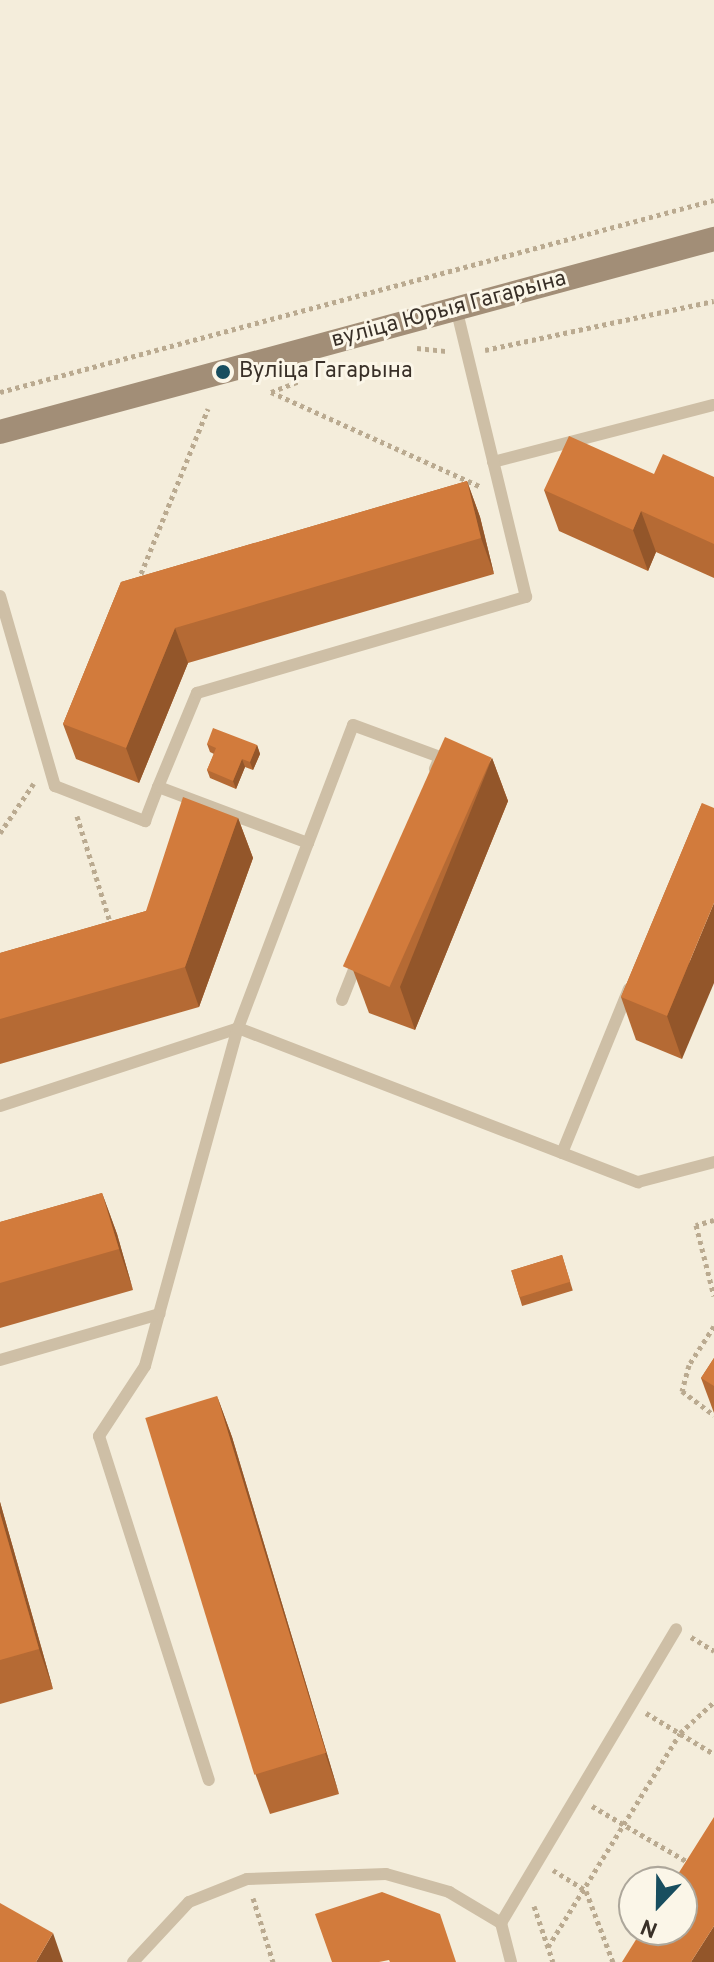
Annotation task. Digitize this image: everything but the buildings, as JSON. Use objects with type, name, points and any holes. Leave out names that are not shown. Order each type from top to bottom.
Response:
[{"type":"main road","name":"вуліца Юрыя Гагарына","points":[[0,432],[714,239]]},
{"type":"lane","points":[[0,596],[55,786],[145,821],[197,693],[526,597],[456,307]]},
{"type":"lane","points":[[493,462],[714,405]]},
{"type":"lane","points":[[209,1780],[99,1436],[145,1366],[238,1028],[353,725],[440,757],[428,786]]},
{"type":"lane","points":[[158,787],[308,843]]},
{"type":"lane","points":[[342,1000],[365,943]]},
{"type":"lane","points":[[562,1153],[634,979]]},
{"type":"lane","points":[[0,1106],[238,1028],[638,1182],[714,1162]]},
{"type":"lane","points":[[0,1360],[159,1314]]},
{"type":"lane","points":[[501,1923],[676,1629]]},
{"type":"lane","points":[[133,1962],[189,1902],[247,1879],[386,1874],[449,1892],[501,1923],[511,1962]]},
{"type":"path","points":[[0,392],[714,200]]},
{"type":"path","points":[[467,354],[714,301]]},
{"type":"path","points":[[271,392],[501,496]]},
{"type":"path","points":[[137,583],[208,409]]},
{"type":"path","points":[[0,833],[49,763]]},
{"type":"path","points":[[69,792],[114,935]]},
{"type":"path","points":[[714,1220],[696,1225],[714,1296]]},
{"type":"path","points":[[714,1326],[689,1365],[682,1391],[714,1415]]},
{"type":"path","points":[[548,1947],[586,1891],[680,1733],[714,1702]]},
{"type":"path","points":[[631,1704],[714,1754]]},
{"type":"path","points":[[576,1797],[688,1862]]},
{"type":"path","points":[[686,1866],[694,1852]]},
{"type":"path","points":[[539,1860],[586,1891],[613,1962]]},
{"type":"path","points":[[247,1879],[273,1962]]},
{"type":"path","points":[[526,1882],[553,1962]]},
{"type":"place","name":"Вуліца Гагарына","points":[[223,372]]}]
